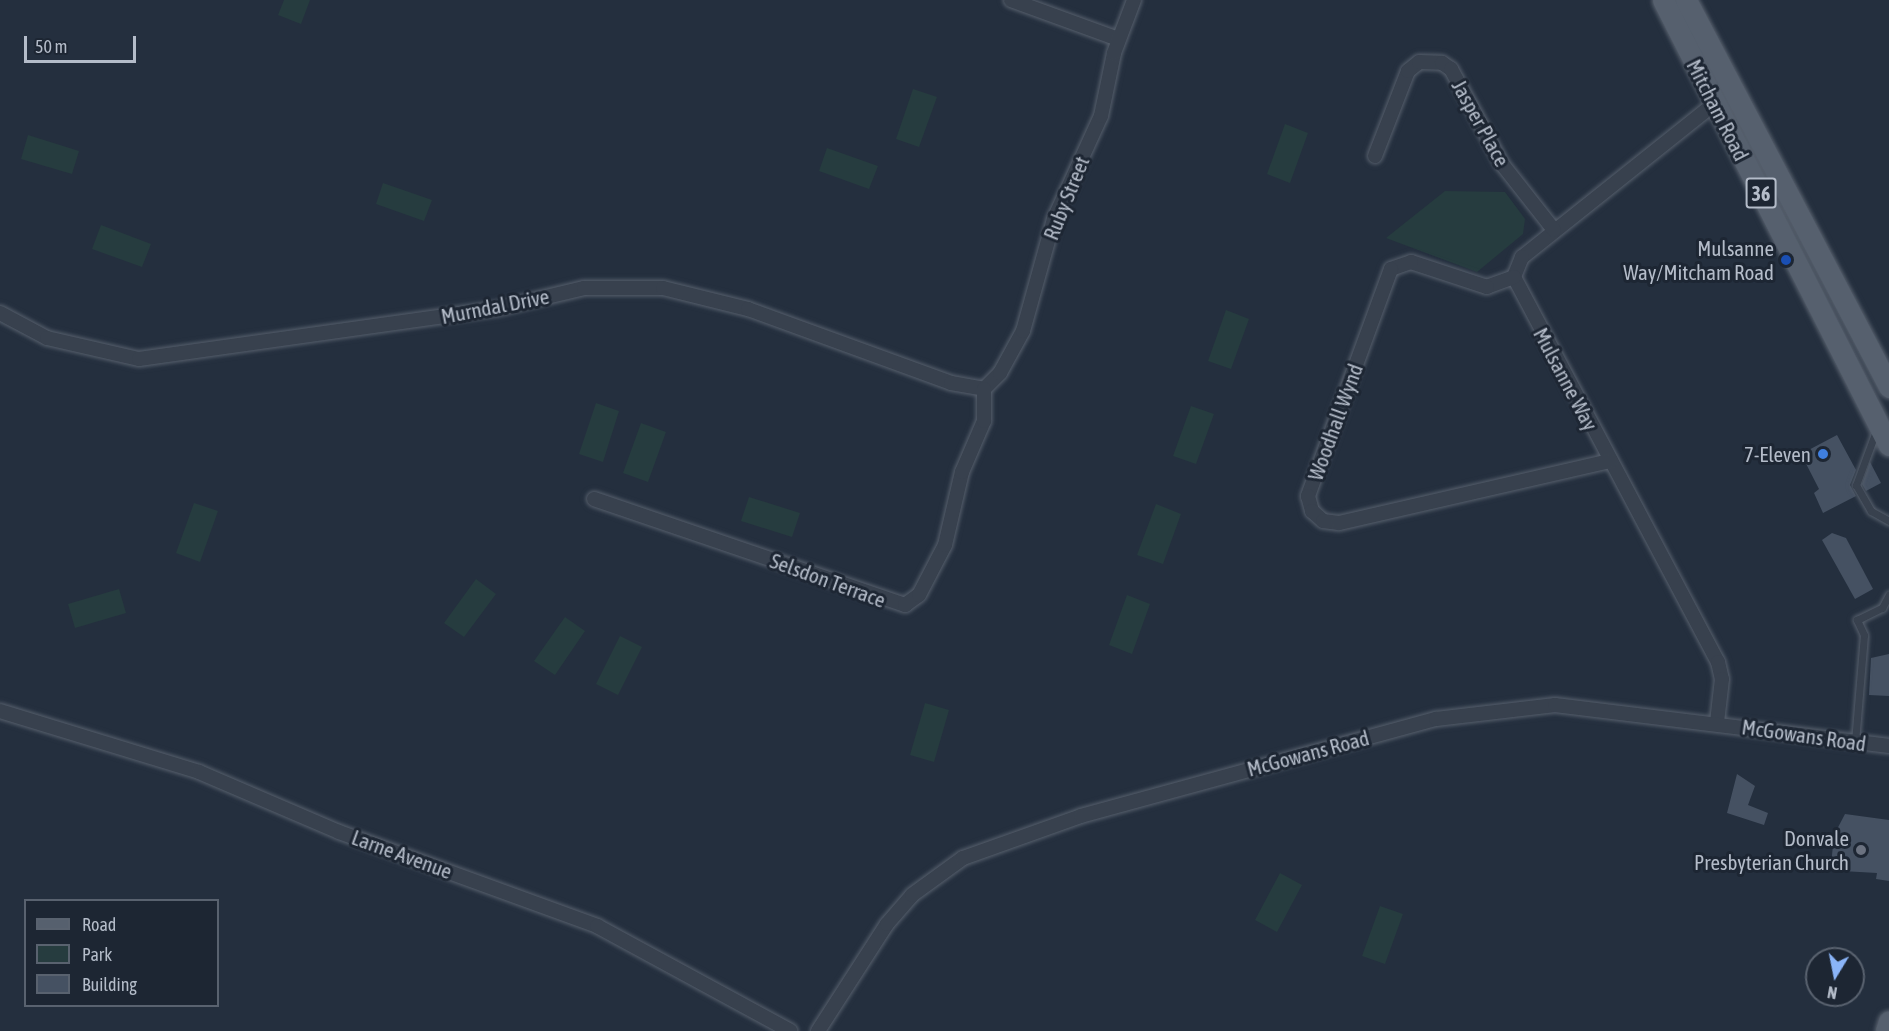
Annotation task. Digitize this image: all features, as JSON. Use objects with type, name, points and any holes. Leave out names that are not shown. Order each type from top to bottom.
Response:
[{"type":"main road","name":"Mitcham Road","points":[[1663,0],[1889,444]]},
{"type":"main road","name":"Mitcham Road","points":[[1686,0],[1886,376]]},
{"type":"main road","points":[[1714,104],[1733,92]]},
{"type":"main road","points":[[1860,387],[1886,376]]},
{"type":"main road","points":[[1886,1031],[1889,1021]]},
{"type":"street","points":[[1011,0],[1118,39]]},
{"type":"street","name":"Ruby Street","points":[[984,389],[1000,373],[1023,331],[1054,219],[1101,116],[1118,39],[1134,0]]},
{"type":"street","name":"Jasper Place","points":[[1375,156],[1408,71],[1419,62],[1442,63],[1451,69],[1502,164],[1554,230]]},
{"type":"street","points":[[1514,277],[1522,257],[1714,104]]},
{"type":"street","name":"Woodhall Wynd","points":[[1514,277],[1487,286],[1410,262],[1391,269],[1308,496],[1312,511],[1323,521],[1340,523],[1610,461]]},
{"type":"street","name":"Mulsanne Way","points":[[1514,277],[1718,662],[1722,679],[1717,722]]},
{"type":"street","name":"Murndal Drive","points":[[0,313],[47,338],[139,359],[496,309],[584,288],[663,288],[748,309],[951,383],[984,389]]},
{"type":"street","name":"Selsdon Terrace","points":[[594,499],[905,605],[919,595],[945,545],[962,472],[984,420],[984,389]]},
{"type":"street","name":"McGowans Road","points":[[818,1031],[871,946],[912,895],[963,858],[1002,840],[1476,710],[1555,705],[1717,722],[1889,747]]},
{"type":"street","name":"Larne Avenue","points":[[0,711],[199,772],[339,832],[597,926],[790,1031]]},
{"type":"lane","points":[[1879,425],[1856,485],[1870,510],[1889,521]]},
{"type":"lane","points":[[1855,742],[1864,635],[1857,620],[1882,608],[1889,595]]},
{"type":"green space","points":[[284,0],[310,0],[301,24],[278,15]]},
{"type":"green space","points":[[913,89],[937,97],[919,147],[896,139]]},
{"type":"green space","points":[[1285,124],[1308,133],[1290,183],[1267,174]]},
{"type":"green space","points":[[28,135],[79,151],[72,174],[21,159]]},
{"type":"green space","points":[[827,148],[878,166],[869,189],[819,171]]},
{"type":"green space","points":[[383,183],[432,200],[424,221],[376,204]]},
{"type":"green space","points":[[1445,191],[1505,192],[1525,219],[1523,234],[1477,272],[1386,238]]},
{"type":"green space","points":[[101,225],[151,244],[142,267],[92,249]]},
{"type":"green space","points":[[1226,310],[1249,319],[1231,369],[1208,361]]},
{"type":"green space","points":[[596,403],[619,411],[603,462],[579,454]]},
{"type":"green space","points":[[1191,406],[1214,414],[1196,464],[1173,456]]},
{"type":"green space","points":[[641,423],[666,432],[648,482],[623,473]]},
{"type":"green space","points":[[749,497],[800,513],[792,537],[741,521]]},
{"type":"green space","points":[[194,503],[218,511],[200,562],[176,553]]},
{"type":"green space","points":[[1156,504],[1181,514],[1163,564],[1137,555]]},
{"type":"green space","points":[[476,579],[496,594],[464,637],[444,623]]},
{"type":"green space","points":[[119,589],[126,613],[75,628],[68,604]]},
{"type":"green space","points":[[1127,595],[1150,604],[1132,654],[1109,645]]},
{"type":"green space","points":[[565,617],[585,631],[555,675],[534,661]]},
{"type":"green space","points":[[620,636],[642,647],[618,695],[596,684]]},
{"type":"green space","points":[[925,703],[949,710],[934,762],[910,755]]},
{"type":"green space","points":[[1280,873],[1302,885],[1277,932],[1255,920]]},
{"type":"green space","points":[[1380,906],[1403,914],[1385,964],[1362,956]]},
{"type":"building","points":[[1837,435],[1856,470],[1850,485],[1856,496],[1823,513],[1814,493],[1819,489],[1801,454]]},
{"type":"building","points":[[1870,462],[1881,483],[1866,491],[1862,484]]},
{"type":"building","points":[[1832,533],[1846,538],[1873,589],[1855,599],[1822,540]]},
{"type":"building","points":[[1889,654],[1889,696],[1869,695],[1871,658]]},
{"type":"building","points":[[1737,774],[1755,786],[1748,805],[1768,813],[1764,825],[1727,813]]},
{"type":"building","name":"Donvale Presbyterian Church","points":[[1845,814],[1889,820],[1889,881],[1876,879],[1877,873],[1842,871],[1831,865],[1834,835]]},
{"type":"place","name":"Mulsanne Way/Mitcham Road","points":[[1786,260]]},
{"type":"place","name":"7-Eleven","points":[[1823,454]]},
{"type":"place","name":"Donvale Presbyterian Church","points":[[1861,850]]}]
